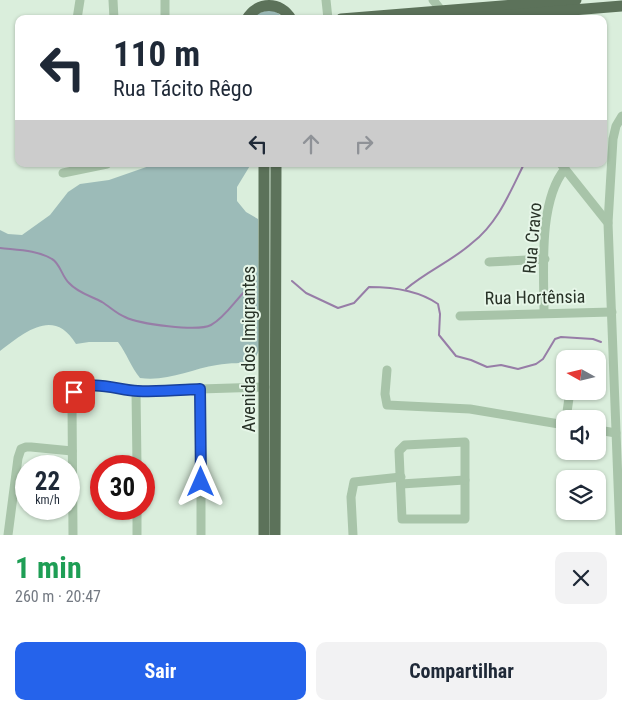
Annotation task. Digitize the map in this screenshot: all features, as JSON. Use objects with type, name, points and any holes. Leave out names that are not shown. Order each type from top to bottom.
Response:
[{"type":"main road","points":[[385,15],[518,2],[576,0]]},
{"type":"main road","points":[[250,15],[261,3],[268,5],[276,3],[287,15]]},
{"type":"main road","points":[[510,15],[622,6]]},
{"type":"main road","name":"Avenida dos Imigrantes","points":[[264,167],[264,535]]},
{"type":"main road","name":"Avenida dos Imigrantes","points":[[275,535],[276,167]]},
{"type":"street","points":[[78,15],[80,0]]},
{"type":"street","points":[[113,0],[114,15]]},
{"type":"street","points":[[165,0],[165,15]]},
{"type":"street","points":[[326,0],[328,15]]},
{"type":"street","points":[[433,0],[440,10]]},
{"type":"street","points":[[620,535],[608,224],[613,139],[616,126],[622,116]]},
{"type":"street","points":[[63,174],[94,167]]},
{"type":"street","name":"Rua Cravo","points":[[544,313],[549,205],[563,167]]},
{"type":"street","points":[[564,167],[608,224]]},
{"type":"street","points":[[489,262],[545,259]]},
{"type":"street","name":"Rua Hortênsia","points":[[460,316],[612,312]]},
{"type":"street","points":[[387,370],[384,394],[387,406],[470,409],[556,423]]},
{"type":"street","points":[[73,535],[72,421],[73,396],[78,389],[105,386],[136,391],[265,387]]},
{"type":"street","points":[[200,389],[201,535]]},
{"type":"street","points":[[136,391],[137,455]]},
{"type":"street","points":[[606,431],[616,433]]},
{"type":"street","points":[[465,442],[465,519],[402,519],[401,480],[399,451],[406,445],[465,442]]},
{"type":"street","points":[[8,535],[18,458],[21,450],[31,447],[72,451]]},
{"type":"street","points":[[353,535],[352,497],[354,482],[465,480]]},
{"type":"street","points":[[137,520],[137,535]]},
{"type":"shaded area","points":[[271,9],[281,15],[254,15]]},
{"type":"shaded area","points":[[146,167],[249,167],[237,187],[237,201],[246,212],[258,219],[259,350],[255,359],[207,367],[169,377],[140,378],[118,342],[76,344],[67,333],[58,327],[49,325],[29,331],[0,351],[0,230],[8,234],[22,235],[50,215],[68,192],[80,184],[109,180]]},
{"type":"waterway","points":[[406,289],[456,255],[481,235],[496,217],[522,167]]},
{"type":"waterway","points":[[0,248],[27,251],[46,256],[55,261],[67,280],[76,289],[102,302],[122,316],[132,320],[155,324],[194,328],[211,325],[255,283]]},
{"type":"waterway","points":[[292,281],[306,293],[338,308],[354,303],[369,287],[396,289],[422,295],[438,304],[440,314],[439,335],[456,356],[487,367],[501,365],[518,369],[536,364],[543,359],[555,339],[561,337],[593,339],[601,342]]},
{"type":"route","points":[[74,392],[78,389],[96,386],[136,391],[200,389],[201,482]]}]
